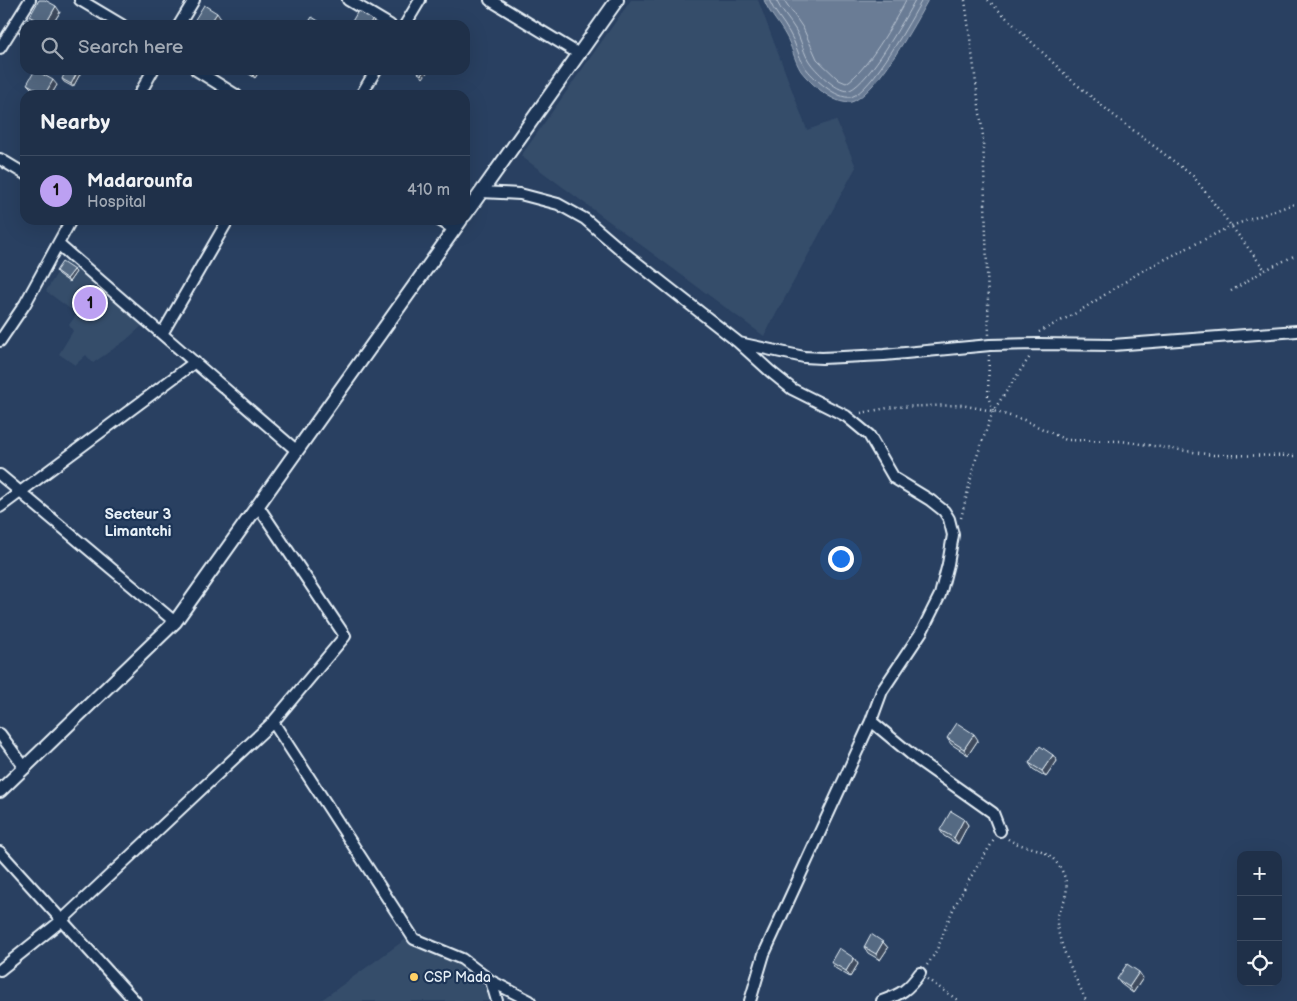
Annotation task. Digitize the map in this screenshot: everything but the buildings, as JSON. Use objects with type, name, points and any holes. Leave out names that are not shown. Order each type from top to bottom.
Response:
[{"type":"street","points":[[0,48],[30,0]]},
{"type":"street","points":[[80,0],[114,20]]},
{"type":"street","points":[[182,20],[194,0]]},
{"type":"street","points":[[348,0],[382,20]]},
{"type":"street","points":[[408,20],[420,0]]},
{"type":"street","points":[[490,0],[579,54]]},
{"type":"street","points":[[470,207],[617,0]]},
{"type":"street","points":[[142,90],[150,75]]},
{"type":"street","points":[[204,75],[228,90]]},
{"type":"street","points":[[364,90],[373,75]]},
{"type":"street","points":[[0,159],[20,171]]},
{"type":"street","points":[[481,192],[520,194],[558,204],[585,219],[627,255],[738,342],[792,389],[846,416],[869,435],[894,478],[930,500],[944,511],[949,519],[953,535],[940,595],[922,631],[882,691],[871,721],[764,954],[750,1001]]},
{"type":"street","points":[[0,341],[25,304],[68,225]]},
{"type":"street","points":[[162,334],[225,225]]},
{"type":"street","points":[[0,791],[175,622],[458,225]]},
{"type":"street","points":[[58,244],[297,451]]},
{"type":"street","points":[[738,342],[804,357],[822,358],[884,355],[990,345],[1113,345],[1297,332]]},
{"type":"street","points":[[0,506],[195,362]]},
{"type":"street","points":[[0,475],[175,622]]},
{"type":"street","points":[[0,970],[61,921],[273,722],[345,636],[258,506]]},
{"type":"street","points":[[871,721],[918,760],[992,814],[1000,831]]},
{"type":"street","points":[[273,722],[414,939],[462,959],[491,981],[530,1001]]},
{"type":"street","points":[[0,734],[25,768]]},
{"type":"street","points":[[0,852],[136,1001]]},
{"type":"street","points":[[882,1001],[902,993],[910,987],[920,973]]},
{"type":"street","points":[[491,981],[497,1001]]},
{"type":"path","points":[[965,0],[971,32],[983,136],[990,345],[988,396],[993,411]]},
{"type":"path","points":[[988,0],[1069,78],[1112,114],[1193,176],[1265,270]]},
{"type":"path","points":[[1033,334],[1078,312],[1142,271],[1231,226],[1297,203]]},
{"type":"path","points":[[1231,291],[1265,270],[1296,255]]},
{"type":"path","points":[[953,535],[963,514],[975,462],[993,411],[1049,327]]},
{"type":"path","points":[[846,416],[893,407],[961,406],[993,411],[1024,420],[1066,440],[1121,441],[1213,454],[1297,456]]},
{"type":"path","points":[[959,1001],[920,973],[936,953],[951,914],[969,878],[1000,831],[1017,844],[1049,855],[1062,871],[1066,879],[1067,891],[1064,902],[1057,912],[1057,927],[1060,942],[1086,1001]]},
{"type":"shaded area","points":[[631,0],[758,0],[807,130],[836,120],[856,167],[764,336],[521,156]]},
{"type":"shaded area","points":[[67,257],[143,325],[126,340],[93,363],[86,355],[75,365],[59,354],[73,331],[69,325],[77,314],[46,291]]},
{"type":"shaded area","name":"CSP Mada","points":[[406,939],[465,965],[486,989],[489,1001],[320,1001]]},
{"type":"water","points":[[764,0],[928,0],[905,40],[874,84],[854,101],[847,102],[825,94],[801,71],[788,40]]},
{"type":"place","name":"Madarounfa","points":[[90,303]]},
{"type":"place","name":"CSP Mada","points":[[414,977]]},
{"type":"district","name":"Secteur 3 Limantchi","points":[[138,522]]}]
